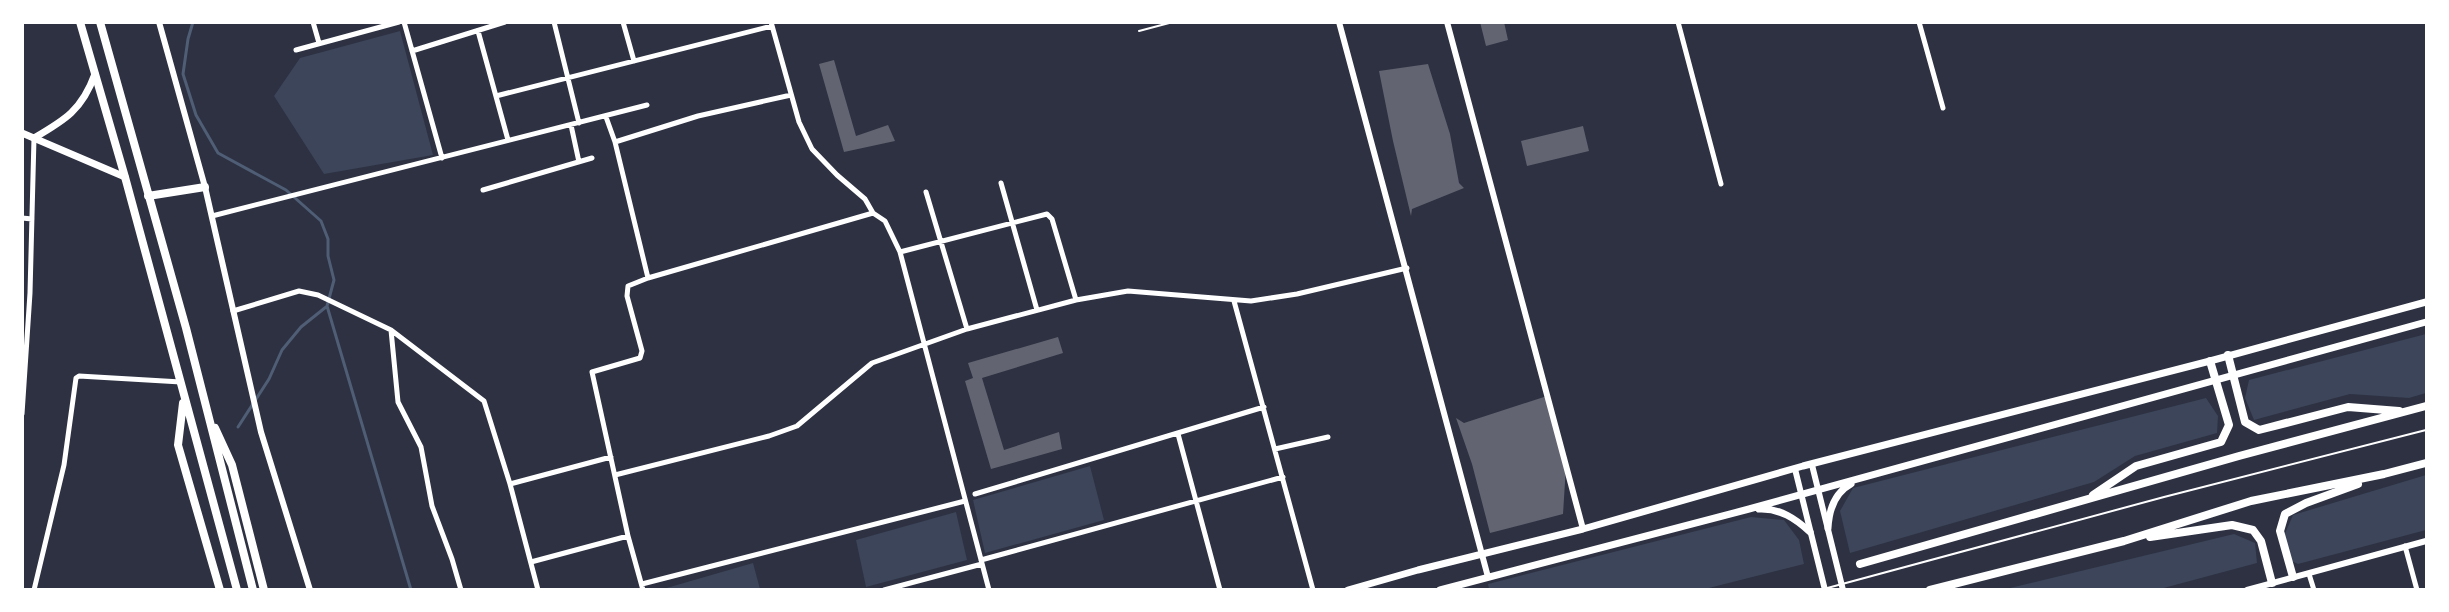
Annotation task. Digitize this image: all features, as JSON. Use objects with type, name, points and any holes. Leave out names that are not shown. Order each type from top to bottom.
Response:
[{"type":"main road","points":[[80,22],[125,177],[237,590]]},
{"type":"main road","points":[[100,22],[206,409],[252,590]]},
{"type":"main road","points":[[34,138],[74,112],[87,95],[95,74]]},
{"type":"main road","points":[[22,133],[125,177]]},
{"type":"main road","points":[[148,196],[205,187]]},
{"type":"main road","points":[[1348,590],[1583,529],[1803,466],[2210,361],[2427,302]]},
{"type":"main road","points":[[1440,590],[1801,495],[2427,322]]},
{"type":"main road","points":[[2229,355],[2245,422],[2259,430],[2348,407],[2406,411]]},
{"type":"main road","points":[[2086,501],[2136,466],[2221,442],[2229,425],[2210,361]]},
{"type":"main road","points":[[184,396],[178,445],[220,590]]},
{"type":"main road","points":[[1860,564],[2427,406]]},
{"type":"main road","points":[[206,409],[232,465],[264,590]]},
{"type":"main road","points":[[1930,590],[2124,541],[2251,501],[2427,463]]},
{"type":"main road","points":[[2294,577],[2280,531],[2285,514],[2306,503],[2384,474]]},
{"type":"main road","points":[[1828,528],[1829,512],[1836,497],[1847,486],[1861,478]]},
{"type":"main road","points":[[1749,509],[1782,512],[1797,520],[1810,532]]},
{"type":"main road","points":[[2124,541],[2232,525],[2253,530],[2262,541],[2272,583]]},
{"type":"street","points":[[159,22],[205,187],[261,432],[310,590]]},
{"type":"street","points":[[313,22],[319,44]]},
{"type":"street","points":[[367,22],[368,30]]},
{"type":"street","points":[[296,50],[399,22]]},
{"type":"street","points":[[404,22],[442,158]]},
{"type":"street","points":[[412,51],[506,22]]},
{"type":"street","points":[[554,22],[579,123]]},
{"type":"street","points":[[623,22],[634,61]]},
{"type":"street","points":[[1339,22],[1407,268],[1436,390],[1488,577]]},
{"type":"street","points":[[1447,22],[1583,529]]},
{"type":"street","points":[[1678,22],[1721,184]]},
{"type":"street","points":[[1919,22],[1943,108]]},
{"type":"street","points":[[496,96],[772,24],[799,122],[812,149],[865,199],[873,213],[885,221],[900,252],[989,590]]},
{"type":"street","points":[[478,31],[508,140]]},
{"type":"street","points":[[615,142],[698,116],[791,95]]},
{"type":"street","points":[[212,216],[647,105]]},
{"type":"street","points":[[606,117],[615,142],[648,278]]},
{"type":"street","points":[[571,125],[579,162]]},
{"type":"street","points":[[22,414],[30,293],[34,138]]},
{"type":"street","points":[[483,190],[592,158]]},
{"type":"street","points":[[1001,183],[1037,310]]},
{"type":"street","points":[[926,192],[967,329]]},
{"type":"street","points":[[873,213],[648,278],[628,286],[626,291],[642,351],[640,358],[592,372],[628,536],[643,587],[965,501]]},
{"type":"street","points":[[900,252],[942,243],[1042,213],[1050,216],[1076,300]]},
{"type":"street","points":[[22,218],[32,219]]},
{"type":"street","points":[[615,475],[769,436],[796,426],[872,363],[923,343],[1037,310],[1076,300],[1128,291],[1251,301],[1298,294],[1407,268]]},
{"type":"street","points":[[233,311],[299,291],[318,295],[391,330],[484,401],[510,484],[538,590]]},
{"type":"street","points":[[1234,301],[1313,590]]},
{"type":"street","points":[[391,330],[398,402],[421,447],[432,506],[461,590]]},
{"type":"street","points":[[34,590],[64,465],[75,378],[79,376],[181,382]]},
{"type":"street","points":[[975,494],[1264,407]]},
{"type":"street","points":[[1178,434],[1220,590]]},
{"type":"street","points":[[1275,449],[1328,437]]},
{"type":"street","points":[[510,484],[611,458]]},
{"type":"street","points":[[1812,465],[1843,590]]},
{"type":"street","points":[[1795,469],[1825,590]]},
{"type":"street","points":[[884,590],[1283,477]]},
{"type":"street","points":[[531,562],[628,536]]},
{"type":"street","points":[[2247,590],[2427,541]]},
{"type":"street","points":[[2405,546],[2417,590]]},
{"type":"street","points":[[2309,574],[2313,590]]},
{"type":"lane","points":[[1139,31],[1173,22]]},
{"type":"lane","points":[[1820,590],[2152,500],[2427,430]]},
{"type":"shaded area","points":[[400,31],[433,155],[324,174],[274,96],[300,58]]},
{"type":"shaded area","points":[[2426,334],[2426,393],[2409,398],[2350,394],[2254,420],[2245,398],[2249,380]]},
{"type":"shaded area","points":[[2206,398],[2218,416],[2217,433],[2135,456],[2094,482],[1850,553],[1840,511],[1853,488]]},
{"type":"shaded area","points":[[1090,466],[1104,520],[985,553],[973,500]]},
{"type":"shaded area","points":[[2426,475],[2426,530],[2298,564],[2291,561],[2284,536],[2293,515]]},
{"type":"shaded area","points":[[956,512],[967,560],[866,587],[856,540]]},
{"type":"shaded area","points":[[1751,517],[1784,520],[1799,540],[1804,564],[1705,589],[1489,589],[1488,584]]},
{"type":"shaded area","points":[[2234,534],[2255,543],[2257,563],[2160,589],[2006,589]]},
{"type":"shaded area","points":[[753,563],[760,589],[663,589]]},
{"type":"building","points":[[1480,22],[1504,22],[1508,40],[1486,46]]},
{"type":"building","points":[[834,60],[856,136],[888,125],[895,141],[844,152],[819,64]]},
{"type":"building","points":[[1428,64],[1450,134],[1459,183],[1464,188],[1412,209],[1411,216],[1379,71]]},
{"type":"building","points":[[1583,126],[1589,151],[1527,166],[1521,141]]},
{"type":"building","points":[[1058,337],[1063,353],[982,378],[1004,450],[1059,432],[1062,449],[991,469],[965,381],[973,378],[968,363]]},
{"type":"building","points":[[1547,396],[1566,466],[1563,514],[1490,533],[1472,464],[1456,418],[1464,423]]},
{"type":"waterway","points":[[193,22],[183,74],[196,115],[218,153],[286,190],[321,221],[328,239],[328,256],[334,280],[327,306],[411,590]]},
{"type":"waterway","points":[[238,427],[269,379],[282,350],[301,327],[326,307]]}]
